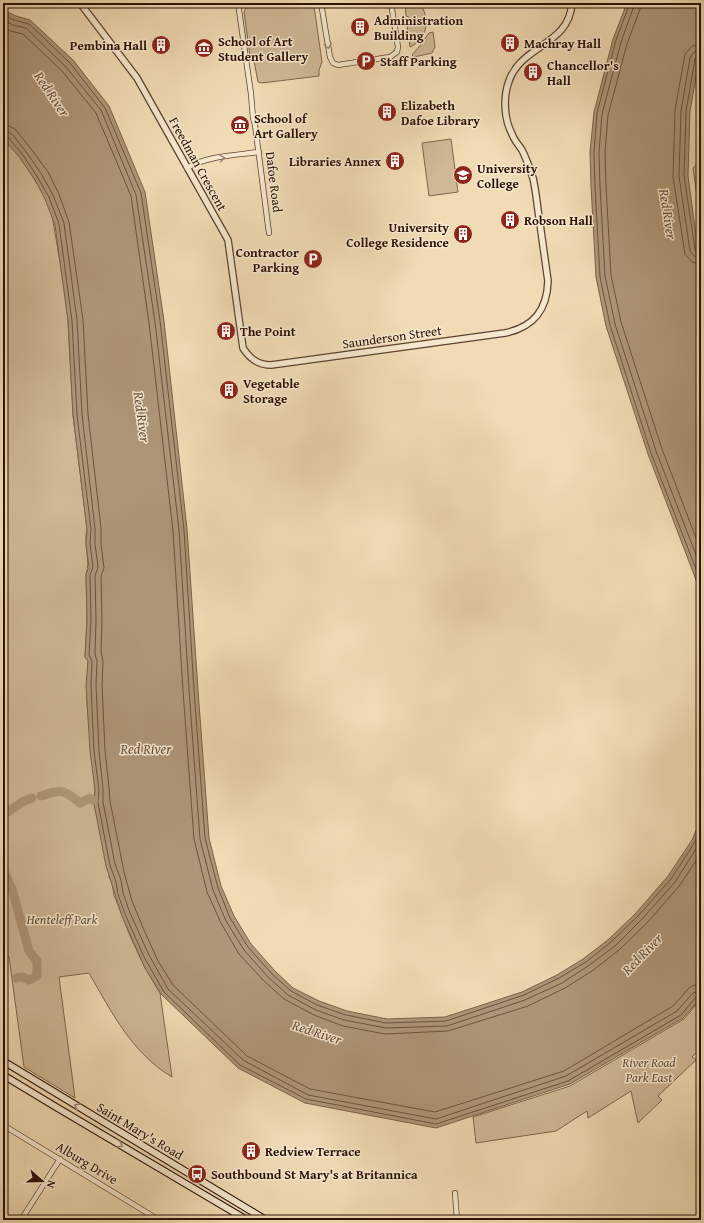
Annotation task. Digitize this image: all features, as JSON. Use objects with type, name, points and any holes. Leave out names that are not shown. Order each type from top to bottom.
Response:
[{"type":"main road","name":"Saint Mary's Road","points":[[3,1061],[266,1220]]},
{"type":"main road","name":"Saint Mary's Road","points":[[3,1075],[247,1220]]},
{"type":"main road","points":[[221,1205],[226,1196]]},
{"type":"street","name":"Freedman Crescent","points":[[80,3],[137,78],[228,240],[241,342],[248,356]]},
{"type":"street","points":[[238,4],[246,3]]},
{"type":"street","points":[[323,4],[330,57],[333,63],[340,64],[390,57],[397,52],[398,47],[392,3]]},
{"type":"street","name":"Saunderson Street","points":[[248,356],[256,362],[264,365],[271,365],[505,333],[523,327],[537,316],[546,300],[548,281],[536,193],[533,177],[522,151],[508,127],[505,94],[513,71],[522,60],[558,34],[566,22],[572,8],[572,3]]},
{"type":"street","name":"Dafoe Road","points":[[238,4],[244,53],[243,57],[250,106],[259,152],[269,233]]},
{"type":"street","points":[[187,168],[210,160],[259,152]]},
{"type":"street","name":"Alburg Drive","points":[[3,1125],[60,1158],[160,1220]]},
{"type":"street","points":[[21,1220],[60,1158]]},
{"type":"street","points":[[455,1193],[457,1220]]},
{"type":"green space","points":[[274,3],[312,3],[314,6],[322,62],[319,70],[319,76],[262,83],[258,82],[254,61],[250,56],[244,12],[247,6]]},
{"type":"green space","points":[[405,3],[419,3],[423,9],[426,21],[426,27],[421,39],[410,47],[407,25],[411,23],[410,18],[406,16]]},
{"type":"green space","points":[[433,32],[435,47],[432,53],[414,57],[412,55],[429,33]]},
{"type":"green space","name":"Henteleff Park","points":[[3,130],[50,204],[64,285],[68,321],[73,415],[87,529],[86,541],[88,563],[86,574],[87,620],[85,657],[88,661],[87,703],[95,790],[94,804],[110,868],[109,877],[112,883],[114,895],[130,936],[145,968],[160,993],[172,1077],[145,1056],[134,1044],[106,1003],[89,973],[59,977],[75,1098],[24,1067],[9,957],[3,955]]},
{"type":"green space","points":[[451,139],[458,192],[429,196],[422,143]]},
{"type":"green space","points":[[701,161],[701,224],[693,168]]},
{"type":"green space","name":"River Road Park East","points":[[701,999],[701,1048],[692,1057],[696,1060],[658,1096],[662,1100],[638,1123],[631,1091],[588,1118],[587,1111],[556,1131],[476,1143],[473,1117],[570,1086],[684,1019]]},
{"type":"water","name":"Red River","points":[[627,3],[701,3],[701,49],[690,111],[688,176],[696,236],[701,258],[701,593],[648,454],[606,326],[596,277],[590,152],[594,112],[613,39]]},
{"type":"water","name":"Red River","points":[[3,10],[30,20],[73,60],[109,106],[145,192],[164,321],[187,529],[209,838],[221,886],[234,916],[251,944],[275,971],[293,988],[319,1001],[347,1011],[387,1019],[445,1017],[522,992],[557,975],[583,959],[609,939],[636,913],[668,876],[692,840],[701,819],[701,998],[683,1018],[570,1084],[436,1128],[305,1103],[238,1068],[161,994],[145,968],[122,916],[106,866],[94,804],[95,790],[90,751],[86,685],[88,661],[85,657],[87,620],[86,574],[89,567],[86,544],[87,529],[73,415],[68,321],[55,225],[45,199],[35,180],[20,158],[3,138]]},
{"type":"waterway","points":[[41,796],[58,791],[70,795],[80,803],[90,798],[94,801]]},
{"type":"waterway","points":[[3,815],[24,801],[32,798]]},
{"type":"waterway","points":[[3,869],[12,889],[29,951],[37,961],[37,976],[29,980],[22,977],[16,978]]},
{"type":"place","name":"Administration Building","points":[[360,27]]},
{"type":"place","name":"Machray Hall","points":[[510,43]]},
{"type":"place","name":"Pembina Hall","points":[[161,45]]},
{"type":"place","name":"School of Art Student Gallery","points":[[204,48]]},
{"type":"place","name":"Staff Parking","points":[[366,61]]},
{"type":"place","name":"Chancellor's Hall","points":[[533,72]]},
{"type":"place","name":"Elizabeth Dafoe Library","points":[[387,112]]},
{"type":"place","name":"School of Art Gallery","points":[[240,125]]},
{"type":"place","name":"Libraries Annex","points":[[395,161]]},
{"type":"place","name":"University College","points":[[463,175]]},
{"type":"place","name":"Robson Hall","points":[[510,220]]},
{"type":"place","name":"University College Residence","points":[[463,234]]},
{"type":"place","name":"Contractor Parking","points":[[313,259]]},
{"type":"place","name":"The Point","points":[[226,331]]},
{"type":"place","name":"Vegetable Storage","points":[[229,390]]},
{"type":"place","name":"Redview Terrace","points":[[251,1151]]},
{"type":"place","name":"Southbound St Mary's at Britannica","points":[[197,1174]]}]
